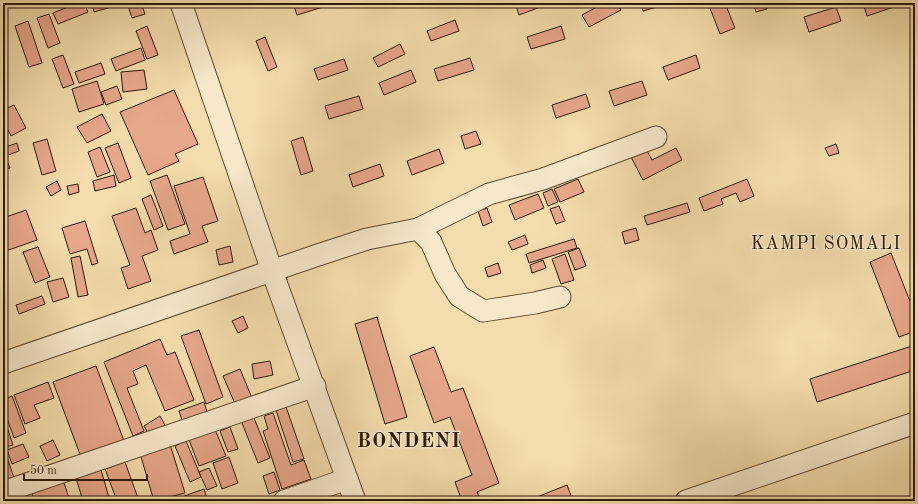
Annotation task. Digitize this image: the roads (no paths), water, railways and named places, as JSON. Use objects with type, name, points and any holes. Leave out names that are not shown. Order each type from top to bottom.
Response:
[{"type":"street","points":[[181,3],[272,270],[315,386],[355,501]]},
{"type":"street","points":[[3,363],[272,270],[368,240],[418,229],[489,194],[543,179],[656,137]]},
{"type":"street","points":[[418,229],[431,242],[445,274],[459,296],[483,311],[535,303],[560,297]]},
{"type":"street","points":[[3,492],[315,386]]},
{"type":"street","points":[[686,501],[915,423]]},
{"type":"street","points":[[284,501],[347,479]]},
{"type":"district","name":"KAMPI SOMALI","points":[[826,244]]},
{"type":"district","name":"BONDENI","points":[[409,442]]}]
